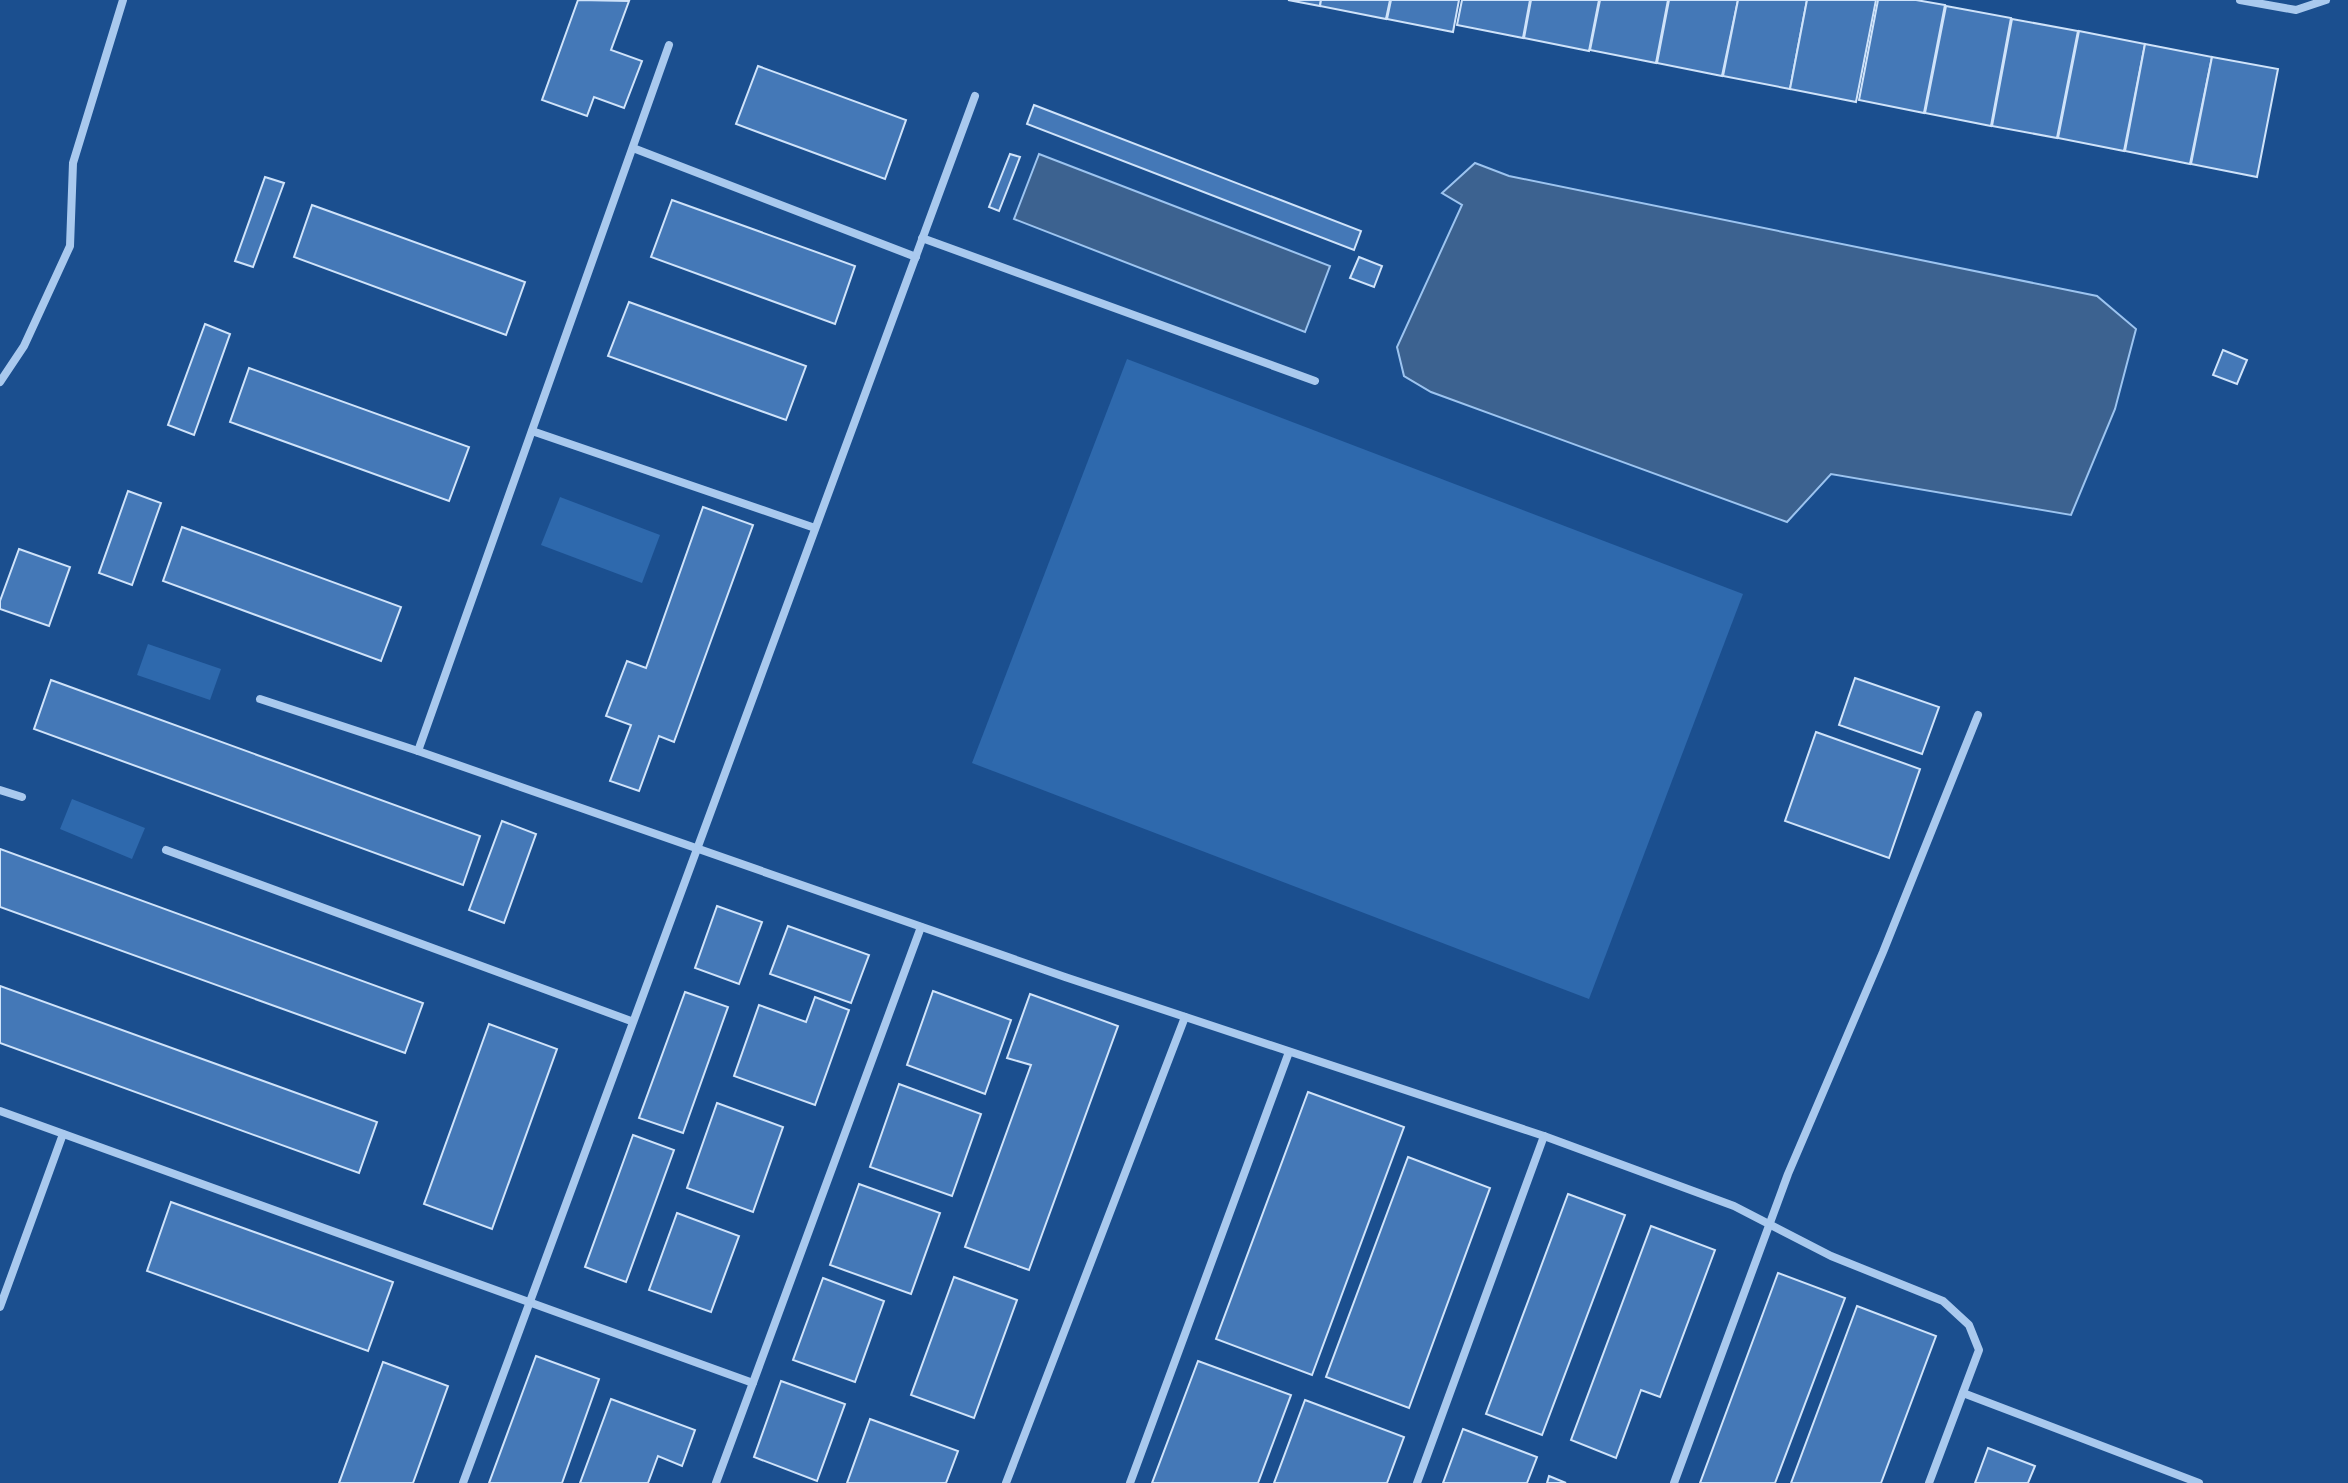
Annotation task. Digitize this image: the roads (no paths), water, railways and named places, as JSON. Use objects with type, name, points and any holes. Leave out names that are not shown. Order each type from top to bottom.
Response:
[{"type":"street","points":[[0,382],[24,346],[70,246],[73,163],[123,0]]},
{"type":"street","points":[[2240,0],[2296,10],[2326,0]]},
{"type":"street","points":[[418,751],[669,45]]},
{"type":"street","points":[[463,1483],[975,96]]},
{"type":"street","points":[[633,148],[916,257]]},
{"type":"street","points":[[922,238],[1315,381]]},
{"type":"street","points":[[532,431],[815,528]]},
{"type":"street","points":[[260,699],[1185,1017],[1544,1136],[1734,1206],[1831,1256],[1943,1301],[1969,1325],[1979,1350],[1929,1483]]},
{"type":"street","points":[[1674,1483],[1769,1225],[1978,715]]},
{"type":"street","points":[[0,790],[22,797]]},
{"type":"street","points":[[166,850],[631,1021]]},
{"type":"street","points":[[716,1483],[921,927]]},
{"type":"street","points":[[1006,1483],[1185,1017]]},
{"type":"street","points":[[1130,1483],[1289,1052]]},
{"type":"street","points":[[0,1111],[753,1383]]},
{"type":"street","points":[[0,1307],[63,1134]]},
{"type":"street","points":[[1417,1483],[1544,1136]]},
{"type":"street","points":[[1963,1393],[2196,1482]]}]
